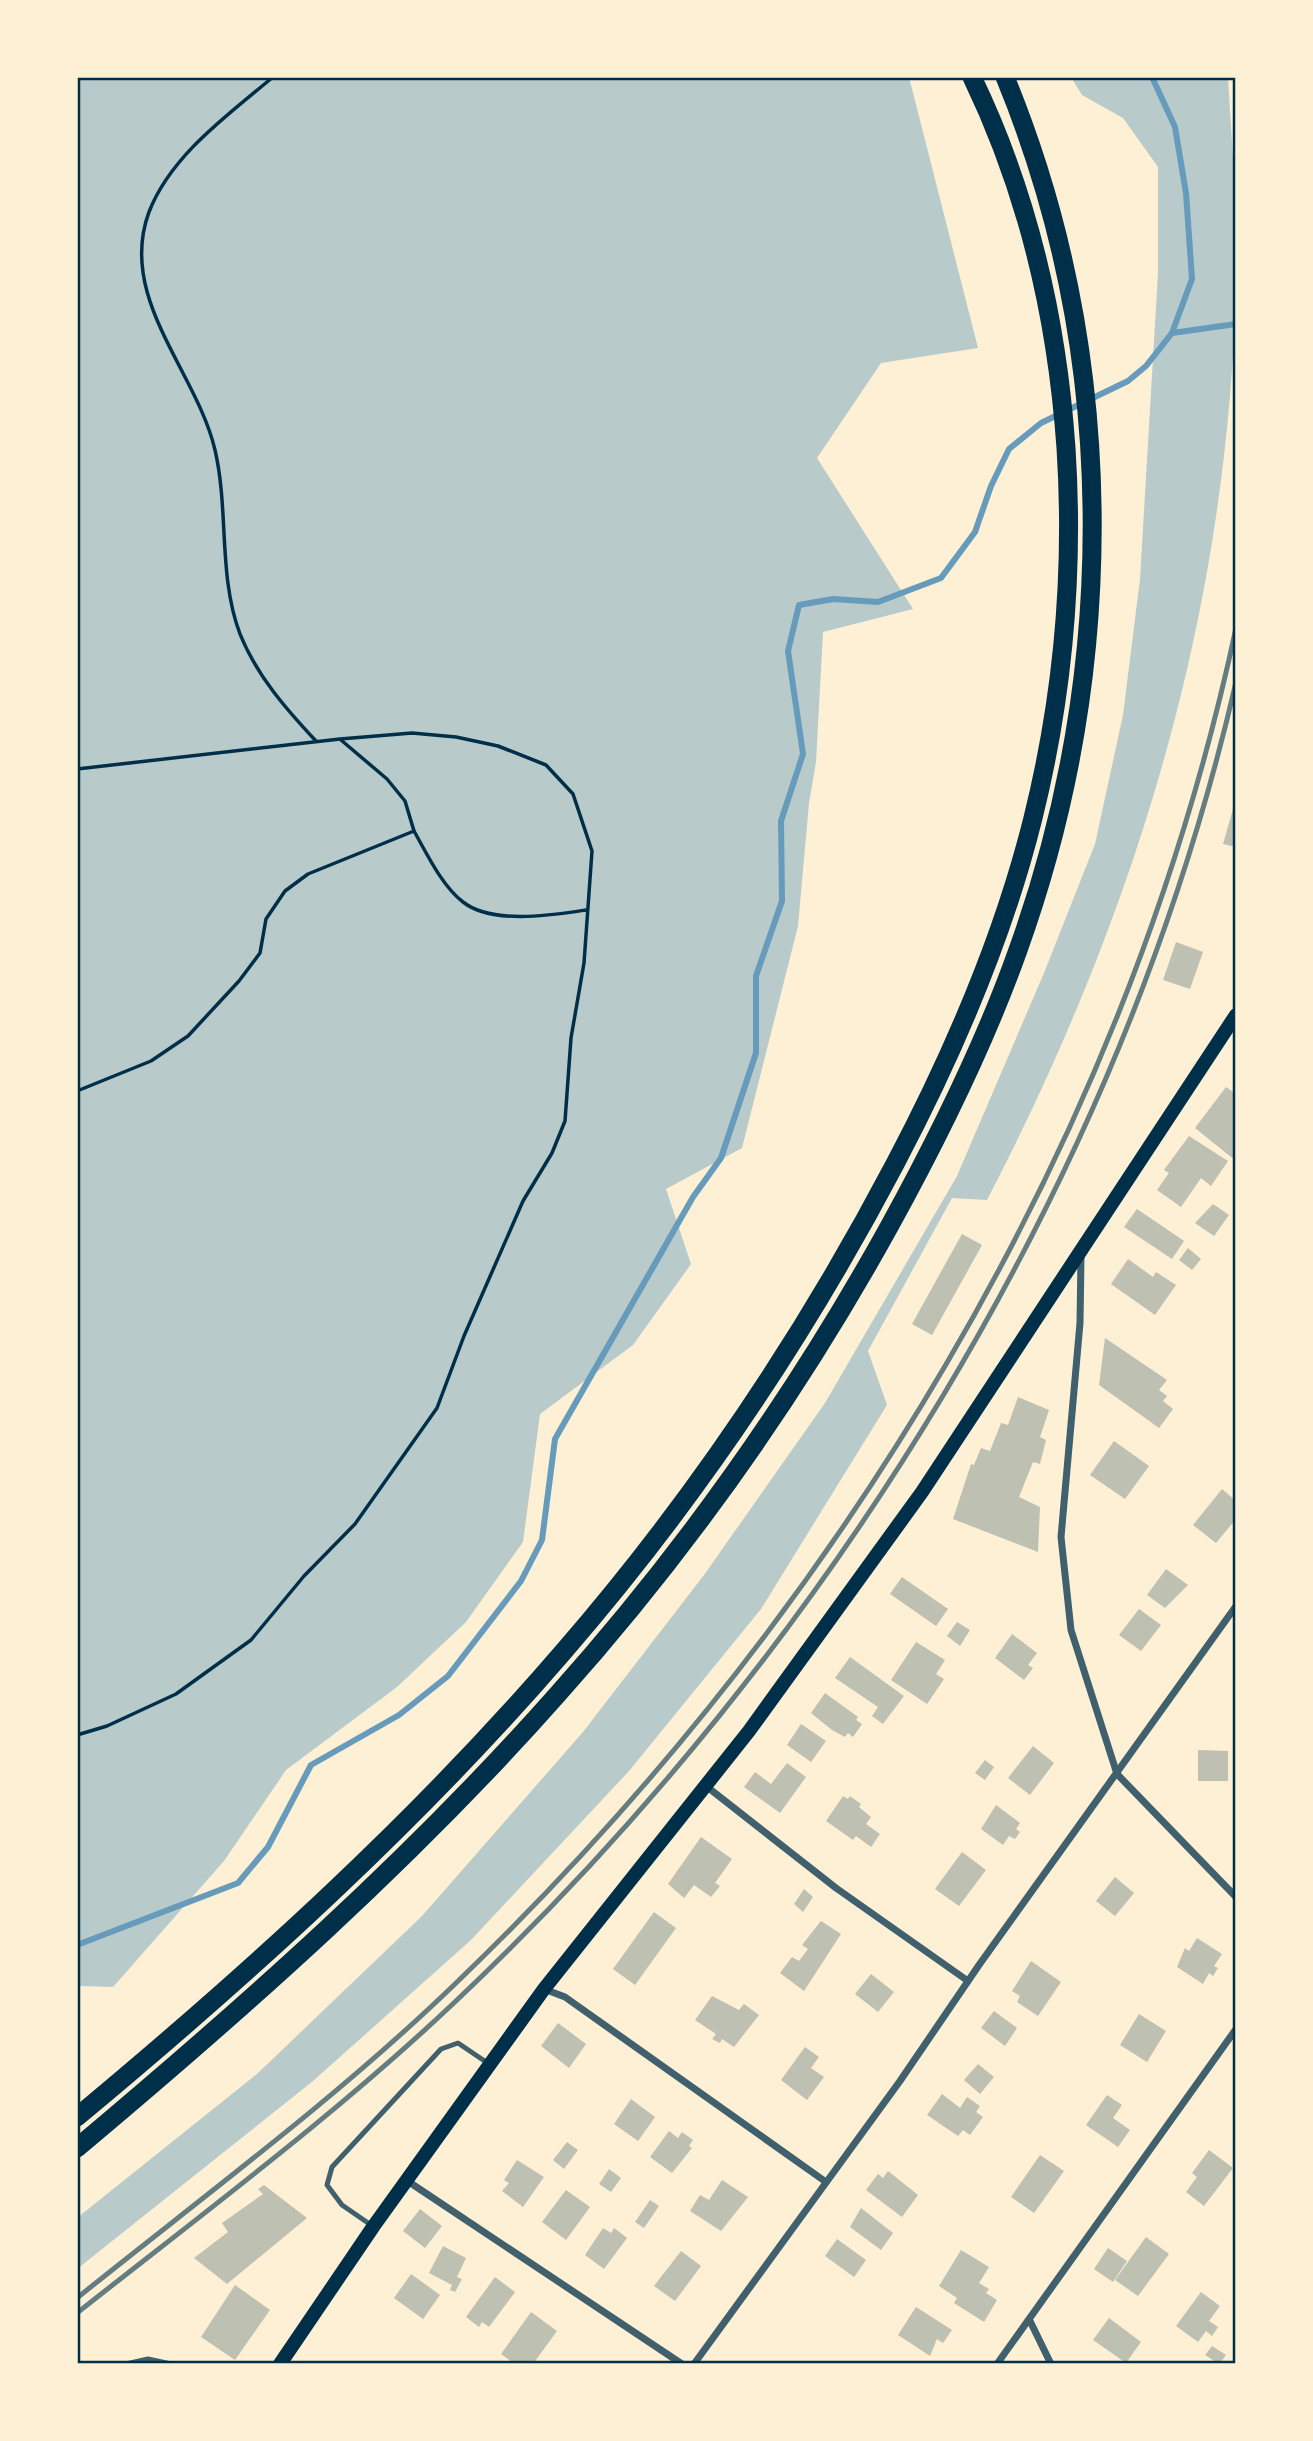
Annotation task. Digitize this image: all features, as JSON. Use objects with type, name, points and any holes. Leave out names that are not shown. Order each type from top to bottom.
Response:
[{"type":"highway","points":[[77,2117],[236,1979],[340,1883],[512,1710],[660,1534],[751,1408],[813,1311],[876,1199],[940,1074],[986,966],[1023,857],[1044,770],[1061,669],[1069,553],[1066,454],[1060,381],[1045,287],[1026,211],[1001,139],[972,77]]},
{"type":"highway","points":[[77,2148],[241,2007],[364,1893],[554,1700],[629,1611],[709,1510],[838,1317],[907,1193],[1006,984],[1042,873],[1070,761],[1086,657],[1092,568],[1090,434],[1072,298],[1055,221],[1032,148],[1005,77]]},
{"type":"main road","points":[[279,2364],[406,2180],[544,1989],[793,1672],[922,1492],[1236,1015]]},
{"type":"street","points":[[1081,1250],[1080,1323],[1061,1537],[1071,1630],[1117,1774],[1236,1897]]},
{"type":"street","points":[[694,2364],[1236,1606]]},
{"type":"street","points":[[706,1786],[836,1888],[968,1981]]},
{"type":"street","points":[[544,1989],[565,1997],[826,2182]]},
{"type":"street","points":[[997,2364],[1236,2029]]},
{"type":"street","points":[[406,2180],[682,2364]]},
{"type":"street","points":[[1030,2320],[1051,2364]]},
{"type":"lane","points":[[373,2227],[342,2205],[327,2185],[332,2167],[440,2049],[458,2043],[490,2065]]},
{"type":"lane","points":[[126,2364],[148,2358],[171,2364]]},
{"type":"path","points":[[273,77],[185,155],[164,184],[148,213],[142,250],[142,275],[165,336],[208,420],[216,454],[233,608],[241,635],[283,707],[316,741]]},
{"type":"path","points":[[77,769],[316,741],[412,733],[456,737],[498,746],[546,765],[573,794],[592,851],[584,963],[571,1038],[565,1121],[552,1153],[523,1201],[464,1336],[437,1408],[355,1524],[304,1576],[251,1640],[176,1694],[107,1726],[77,1735]]},
{"type":"path","points":[[340,739],[387,779],[405,801],[414,831],[429,858],[464,903],[482,911],[532,918],[586,910]]},
{"type":"path","points":[[77,1091],[151,1061],[188,1036],[239,981],[260,953],[266,919],[285,891],[308,874],[414,831]]},
{"type":"shaded area","points":[[77,77],[909,77],[978,348],[881,363],[817,458],[913,609],[823,632],[816,762],[809,803],[798,926],[742,1148],[666,1189],[691,1264],[633,1345],[540,1414],[523,1542],[466,1622],[397,1687],[286,1770],[224,1861],[113,1987],[77,1986]]},
{"type":"shaded area","points":[[1071,77],[1228,77],[1236,288],[1229,409],[1214,527],[1193,644],[1164,758],[1129,870],[1088,981],[1040,1091],[987,1200],[952,1198],[868,1351],[887,1405],[761,1609],[629,1771],[471,1940],[313,2081],[77,2269],[77,2218],[257,2074],[422,1916],[583,1732],[704,1575],[825,1403],[957,1176],[1044,973],[1095,844],[1123,715],[1140,579],[1158,273],[1158,167],[1123,118],[1082,95]]},
{"type":"building","points":[[1236,802],[1236,847],[1223,844]]},
{"type":"building","points":[[1176,942],[1203,952],[1190,989],[1163,980]]},
{"type":"building","points":[[1226,1087],[1236,1094],[1236,1161],[1195,1128]]},
{"type":"building","points":[[1189,1136],[1228,1161],[1211,1186],[1201,1178],[1181,1207],[1157,1190],[1169,1173],[1164,1170]]},
{"type":"building","points":[[1213,1204],[1229,1215],[1214,1236],[1195,1223]]},
{"type":"building","points":[[1137,1209],[1184,1241],[1172,1259],[1124,1227]]},
{"type":"building","points":[[962,1234],[982,1245],[932,1335],[912,1324]]},
{"type":"building","points":[[1188,1248],[1201,1259],[1192,1270],[1179,1260]]},
{"type":"building","points":[[1128,1259],[1153,1277],[1156,1272],[1176,1285],[1155,1315],[1111,1284]]},
{"type":"building","points":[[1105,1338],[1167,1380],[1159,1390],[1167,1396],[1163,1401],[1173,1409],[1159,1428],[1099,1385]]},
{"type":"building","points":[[1018,1397],[1049,1410],[1040,1437],[1046,1440],[1040,1464],[1033,1462],[1019,1497],[1040,1507],[1038,1552],[953,1519],[971,1464],[974,1465],[981,1448],[990,1451],[1001,1423],[1008,1425]]},
{"type":"building","points":[[1114,1441],[1149,1466],[1125,1499],[1090,1475]]},
{"type":"building","points":[[1222,1489],[1236,1501],[1236,1519],[1216,1543],[1193,1525]]},
{"type":"building","points":[[1166,1569],[1188,1585],[1165,1608],[1147,1595]]},
{"type":"building","points":[[902,1577],[948,1609],[936,1626],[890,1594]]},
{"type":"building","points":[[1139,1609],[1161,1625],[1141,1651],[1119,1635]]},
{"type":"building","points":[[957,1622],[970,1630],[960,1646],[947,1636]]},
{"type":"building","points":[[1012,1634],[1037,1653],[1028,1665],[1033,1668],[1024,1680],[995,1658]]},
{"type":"building","points":[[916,1642],[945,1660],[936,1674],[944,1679],[927,1704],[891,1680]]},
{"type":"building","points":[[850,1657],[904,1696],[883,1724],[872,1716],[878,1707],[835,1678]]},
{"type":"building","points":[[825,1693],[858,1717],[856,1720],[862,1724],[853,1737],[848,1733],[845,1737],[832,1730],[811,1713]]},
{"type":"building","points":[[801,1724],[826,1741],[811,1762],[787,1745]]},
{"type":"building","points":[[1033,1746],[1054,1763],[1030,1795],[1008,1778]]},
{"type":"building","points":[[1198,1750],[1228,1751],[1228,1781],[1198,1781]]},
{"type":"building","points":[[985,1760],[994,1767],[985,1780],[975,1773]]},
{"type":"building","points":[[787,1763],[806,1777],[780,1813],[744,1787],[755,1772],[771,1784]]},
{"type":"building","points":[[843,1796],[848,1799],[850,1796],[861,1804],[859,1807],[871,1817],[866,1824],[880,1834],[871,1847],[856,1836],[853,1840],[826,1821]]},
{"type":"building","points":[[996,1805],[1020,1823],[1016,1829],[1020,1832],[1015,1839],[1009,1836],[1003,1845],[981,1829]]},
{"type":"building","points":[[701,1837],[732,1859],[715,1883],[720,1886],[711,1897],[694,1885],[684,1898],[668,1884]]},
{"type":"building","points":[[962,1852],[986,1870],[959,1906],[935,1889]]},
{"type":"building","points":[[1115,1877],[1134,1893],[1115,1916],[1096,1901]]},
{"type":"building","points":[[804,1889],[813,1897],[803,1912],[794,1904]]},
{"type":"building","points":[[654,1912],[676,1928],[635,1985],[613,1969]]},
{"type":"building","points":[[821,1921],[841,1934],[804,1991],[780,1973],[792,1957],[799,1961],[808,1949],[802,1945]]},
{"type":"building","points":[[1197,1938],[1222,1954],[1214,1966],[1218,1968],[1213,1976],[1209,1973],[1203,1984],[1177,1967],[1185,1948],[1189,1951]]},
{"type":"building","points":[[1031,1961],[1061,1982],[1038,2016],[1017,2002],[1020,1996],[1012,1991]]},
{"type":"building","points":[[871,1974],[894,1992],[878,2012],[855,1994]]},
{"type":"building","points":[[712,1996],[739,2010],[744,2004],[759,2015],[734,2047],[722,2039],[720,2043],[712,2039],[716,2034],[695,2020]]},
{"type":"building","points":[[994,2011],[1017,2028],[1005,2046],[981,2028]]},
{"type":"building","points":[[1139,2014],[1166,2031],[1147,2062],[1120,2045]]},
{"type":"building","points":[[558,2023],[586,2044],[569,2068],[541,2046]]},
{"type":"building","points":[[805,2047],[819,2057],[811,2068],[824,2077],[807,2100],[781,2080]]},
{"type":"building","points":[[978,2064],[994,2077],[980,2094],[964,2080]]},
{"type":"building","points":[[942,2094],[960,2108],[967,2097],[980,2106],[976,2112],[983,2117],[970,2135],[963,2130],[958,2136],[927,2115]]},
{"type":"building","points":[[1107,2095],[1122,2105],[1113,2118],[1130,2130],[1118,2147],[1086,2125]]},
{"type":"building","points":[[631,2099],[655,2117],[638,2141],[614,2124]]},
{"type":"building","points":[[669,2131],[678,2138],[682,2132],[693,2140],[689,2146],[692,2148],[672,2173],[650,2157]]},
{"type":"building","points":[[567,2142],[578,2150],[564,2169],[553,2160]]},
{"type":"building","points":[[1209,2150],[1233,2168],[1204,2206],[1186,2192],[1197,2177],[1192,2173]]},
{"type":"building","points":[[1040,2155],[1064,2171],[1034,2213],[1011,2197]]},
{"type":"building","points":[[517,2160],[544,2177],[523,2207],[502,2191],[509,2183],[504,2180]]},
{"type":"building","points":[[609,2169],[621,2178],[611,2192],[599,2184]]},
{"type":"building","points":[[888,2171],[918,2195],[902,2217],[866,2190],[878,2174],[883,2178]]},
{"type":"building","points":[[722,2180],[748,2197],[721,2231],[690,2211],[700,2195],[709,2200]]},
{"type":"building","points":[[264,2185],[307,2218],[227,2284],[194,2258],[228,2232],[222,2223],[263,2194],[258,2189]]},
{"type":"building","points":[[566,2190],[590,2207],[566,2240],[542,2222]]},
{"type":"building","points":[[650,2200],[659,2206],[644,2228],[635,2222]]},
{"type":"building","points":[[861,2208],[893,2233],[881,2250],[850,2227]]},
{"type":"building","points":[[420,2209],[442,2226],[425,2248],[403,2231]]},
{"type":"building","points":[[603,2228],[611,2233],[614,2228],[627,2238],[604,2269],[585,2255]]},
{"type":"building","points":[[1146,2237],[1169,2254],[1138,2296],[1115,2280]]},
{"type":"building","points":[[837,2239],[866,2260],[854,2277],[825,2256]]},
{"type":"building","points":[[443,2246],[466,2258],[457,2277],[462,2279],[455,2292],[450,2290],[452,2285],[429,2273]]},
{"type":"building","points":[[1108,2248],[1127,2261],[1113,2282],[1094,2269]]},
{"type":"building","points":[[961,2250],[989,2267],[979,2283],[989,2289],[986,2293],[997,2300],[984,2322],[954,2303],[957,2298],[939,2286]]},
{"type":"building","points":[[681,2251],[701,2266],[675,2301],[654,2286]]},
{"type":"building","points":[[411,2274],[440,2295],[423,2319],[394,2298]]},
{"type":"building","points":[[495,2277],[515,2292],[489,2327],[482,2322],[479,2327],[466,2317]]},
{"type":"building","points":[[235,2285],[270,2310],[235,2360],[201,2337]]},
{"type":"building","points":[[1201,2292],[1220,2306],[1209,2321],[1218,2327],[1212,2336],[1206,2331],[1198,2342],[1176,2326]]},
{"type":"building","points":[[916,2307],[952,2330],[943,2343],[937,2339],[930,2356],[898,2335]]},
{"type":"building","points":[[531,2312],[557,2331],[533,2364],[515,2364],[501,2354]]},
{"type":"building","points":[[1109,2318],[1141,2342],[1126,2363],[1093,2340]]},
{"type":"building","points":[[1212,2346],[1226,2355],[1219,2364],[1205,2355]]},
{"type":"waterway","points":[[77,1945],[238,1883],[268,1847],[311,1765],[399,1715],[448,1676],[521,1581],[542,1540],[555,1439],[693,1197],[721,1158],[756,1053],[756,976],[782,901],[781,821],[803,754],[788,651],[799,605],[833,599],[878,602],[941,578],[975,532],[991,486],[1009,449],[1041,423],[1128,381],[1146,366],[1172,333],[1192,279],[1186,193],[1175,127],[1152,77]]},
{"type":"waterway","points":[[1172,333],[1236,324]]},
{"type":"railway","points":[[77,2298],[364,2067],[455,1984],[593,1842],[722,1691],[840,1531],[946,1364],[1040,1189],[1121,1007],[1186,820],[1236,628]]},
{"type":"railway","points":[[77,2313],[318,2122],[457,2000],[592,1863],[719,1716],[836,1560],[943,1396],[1037,1226],[1118,1049],[1185,868],[1236,682]]}]
